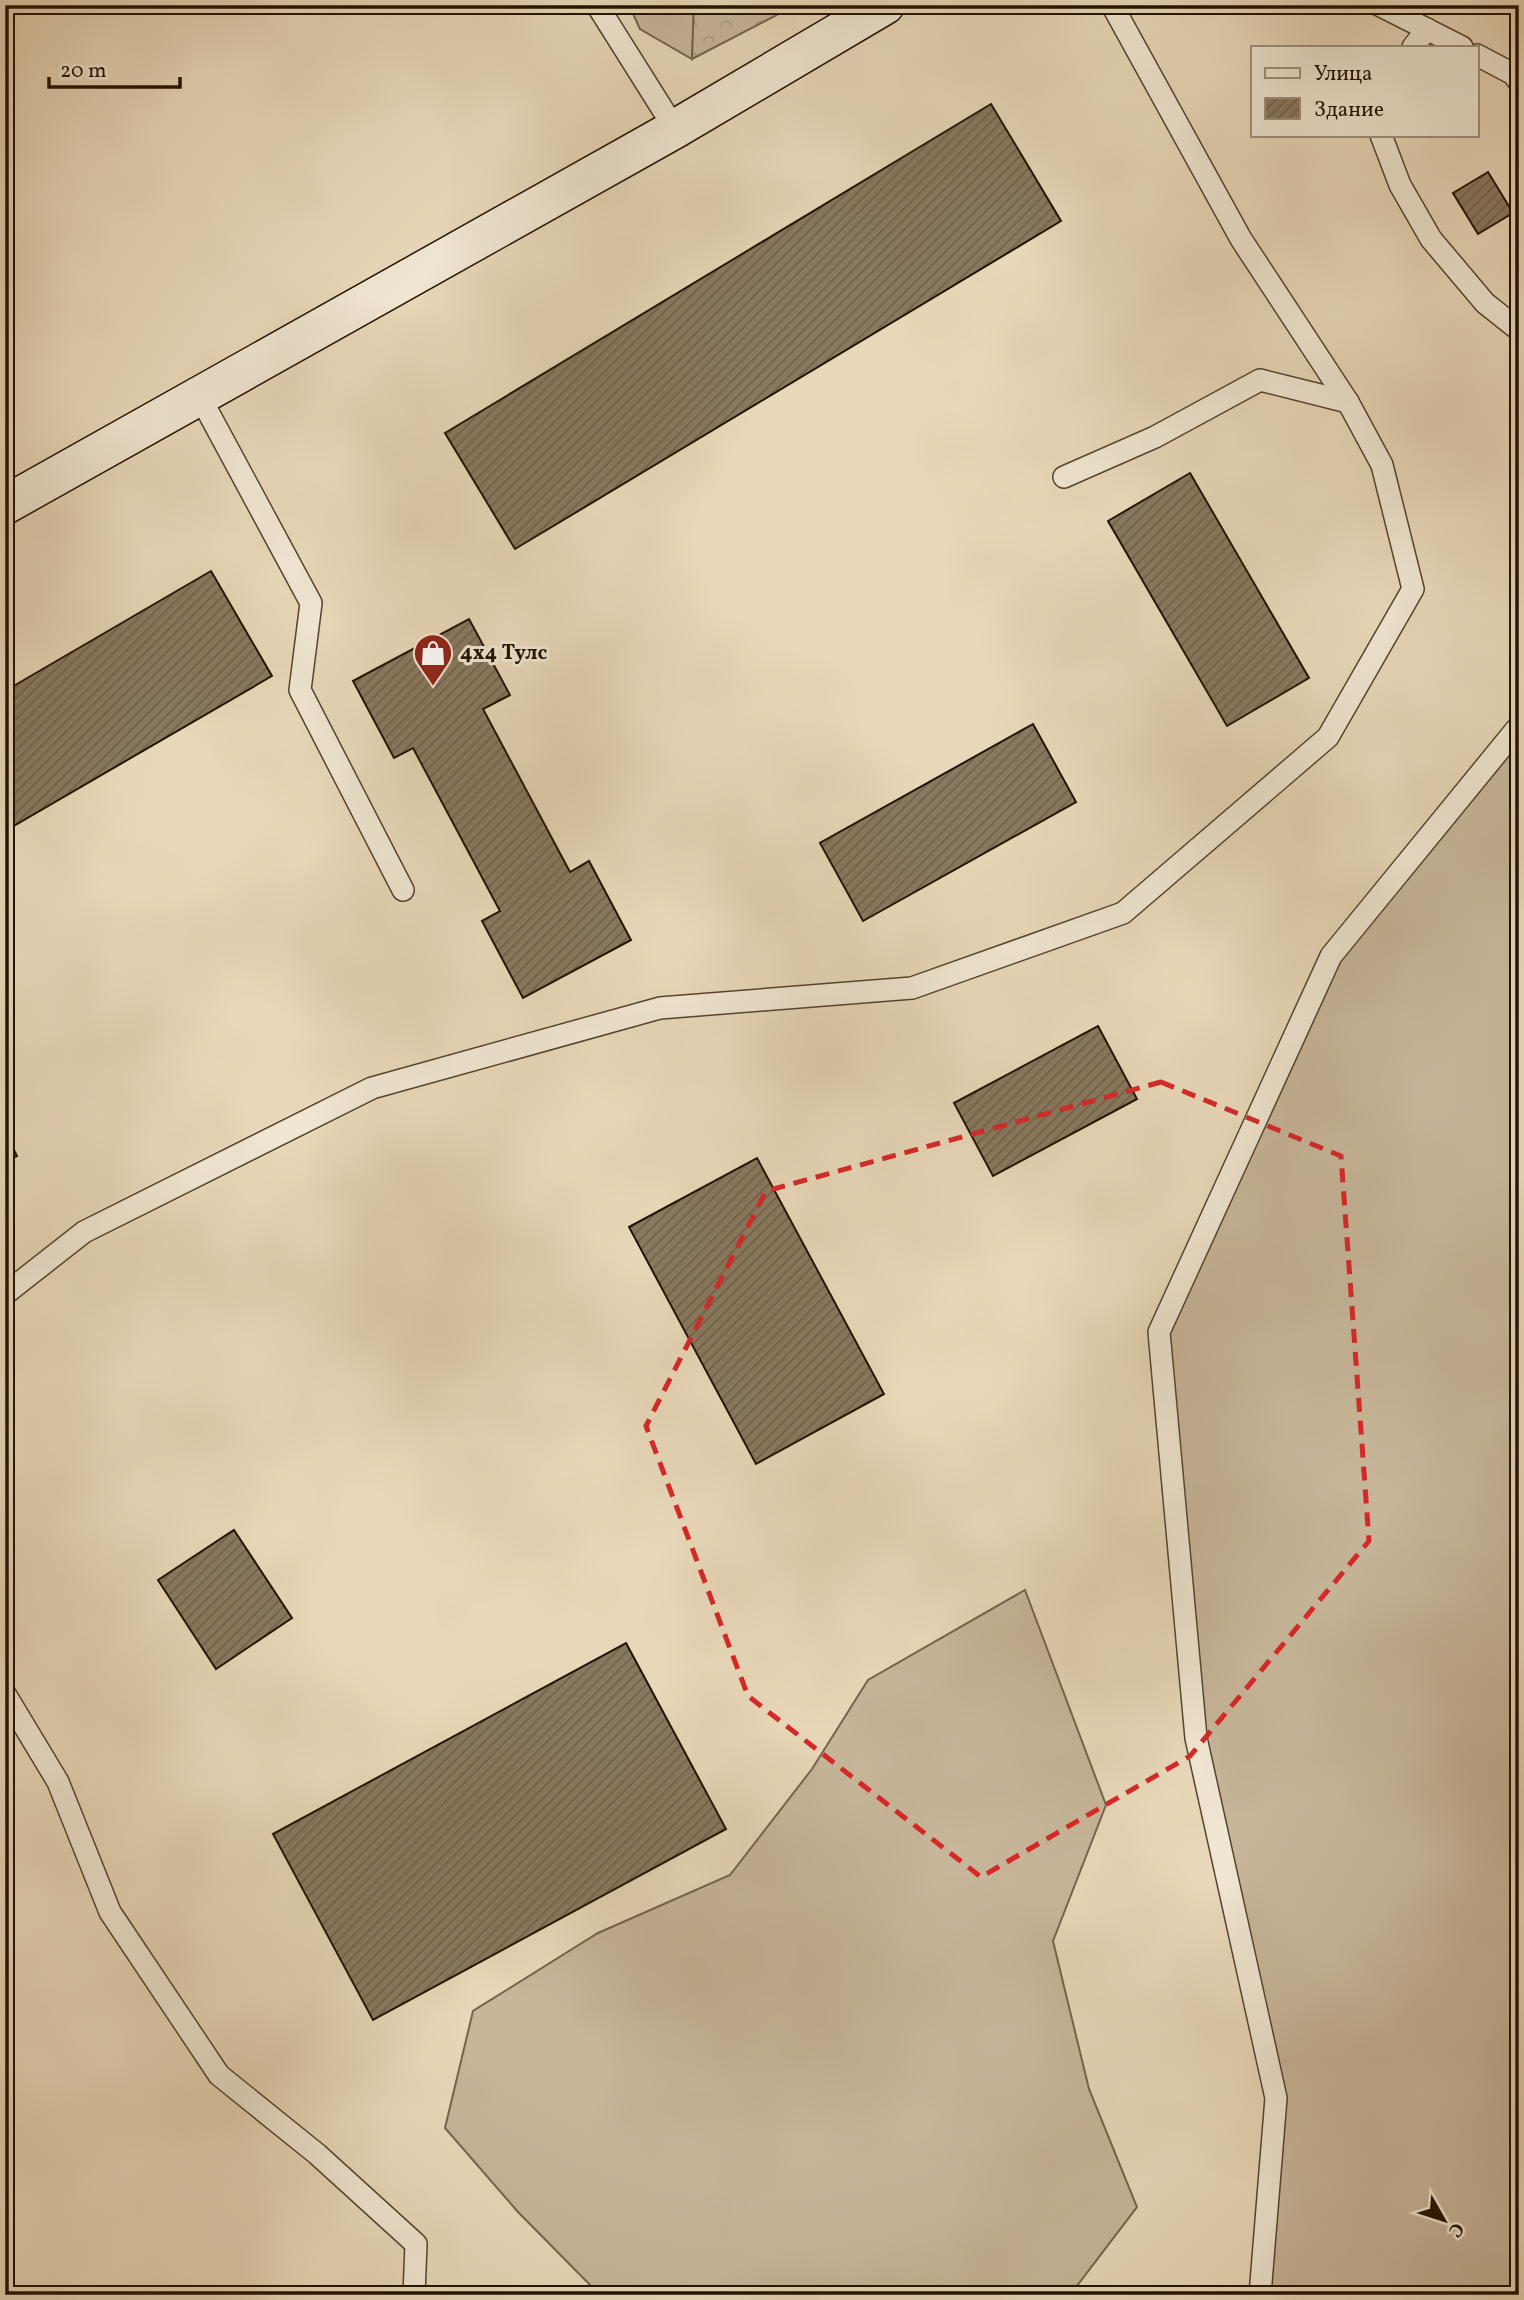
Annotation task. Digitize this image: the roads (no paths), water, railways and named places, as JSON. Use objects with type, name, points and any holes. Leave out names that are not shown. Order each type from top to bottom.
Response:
[{"type":"street","points":[[5,505],[675,129],[885,5]]},
{"type":"lane","points":[[597,5],[675,129]]},
{"type":"lane","points":[[5,1294],[84,1232],[372,1088],[660,1008],[912,988],[1123,914],[1328,737],[1413,589],[1382,465],[1348,402],[1241,239],[1112,5]]},
{"type":"lane","points":[[1379,5],[1460,46]]},
{"type":"lane","points":[[1414,46],[1427,29]]},
{"type":"lane","points":[[1478,56],[1513,74],[1519,82]]},
{"type":"lane","points":[[1381,136],[1400,185],[1431,239],[1485,303],[1519,330]]},
{"type":"lane","points":[[1064,477],[1155,437],[1260,380],[1348,402]]},
{"type":"lane","points":[[200,397],[311,603],[300,690],[403,890]]},
{"type":"lane","points":[[1259,2295],[1276,2098],[1196,1738],[1159,1332],[1331,956],[1519,726]]},
{"type":"lane","points":[[5,1694],[58,1782],[110,1912],[219,2075],[317,2154],[416,2244],[414,2295]]},
{"type":"place","name":"4x4 Тулс","points":[[433,687]]}]
